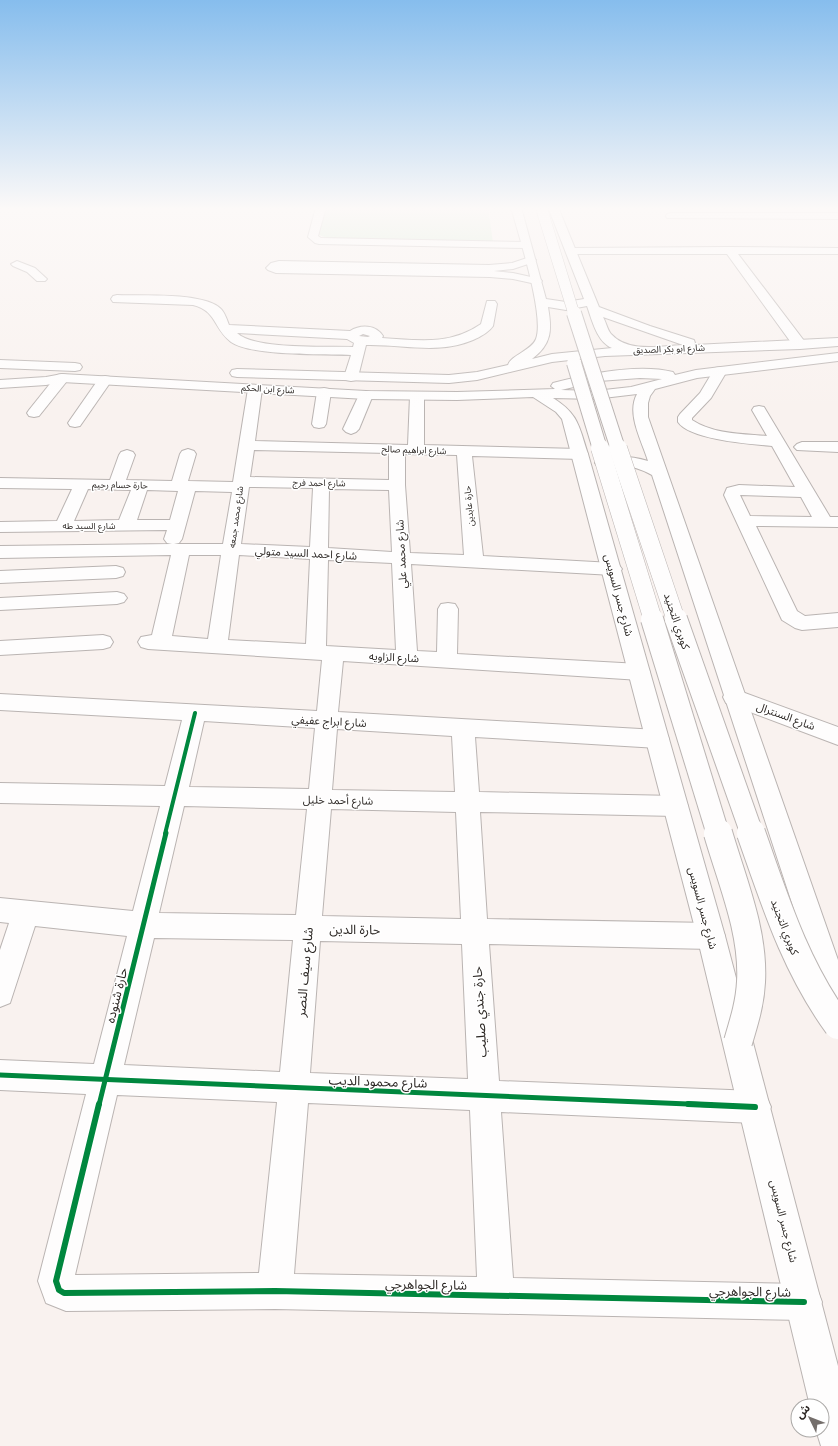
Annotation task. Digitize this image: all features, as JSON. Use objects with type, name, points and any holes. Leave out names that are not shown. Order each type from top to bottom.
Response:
[{"type":"street","points":[[35,274],[41,280]]},
{"type":"street","points":[[493,274],[536,281]]},
{"type":"street","points":[[502,369],[522,360],[536,349],[543,337],[545,325],[542,301],[534,274]]},
{"type":"street","name":"كوبري التجنيد","points":[[547,274],[744,919],[749,943],[752,980],[747,1018],[738,1042]]},
{"type":"street","name":"كوبري التجنيد","points":[[561,274],[632,489],[783,924],[801,966],[815,992],[838,1025]]},
{"type":"street","points":[[581,274],[604,334],[614,344],[633,351]]},
{"type":"street","points":[[747,274],[800,345]]},
{"type":"street","points":[[117,299],[193,301],[205,304],[216,311],[226,329],[237,340],[250,345],[286,349],[361,342]]},
{"type":"street","points":[[542,301],[549,304],[568,306],[592,305],[646,329],[706,348]]},
{"type":"street","points":[[226,329],[361,342],[439,344],[468,339],[480,333],[488,326],[491,304]]},
{"type":"street","points":[[351,377],[361,342]]},
{"type":"street","name":"شارع ابو بكر الصديق","points":[[502,369],[572,355],[838,342]]},
{"type":"street","points":[[536,393],[595,395],[631,391],[683,376],[838,357]]},
{"type":"street","points":[[0,358],[16,364]]},
{"type":"street","points":[[0,364],[135,369]]},
{"type":"street","name":"شارع ابن الحكم","points":[[223,372],[449,379],[477,376],[502,369]]},
{"type":"street","points":[[720,371],[706,395],[685,417],[685,422],[692,428],[717,434],[778,442]]},
{"type":"street","points":[[536,393],[577,380],[608,375],[642,373],[683,376]]},
{"type":"street","points":[[0,374],[62,378]]},
{"type":"street","points":[[34,413],[62,378]]},
{"type":"street","name":"شارع ابن الحكم","points":[[0,384],[46,381],[62,378],[366,395],[417,396],[536,393]]},
{"type":"street","points":[[75,424],[105,380]]},
{"type":"street","points":[[651,385],[642,397],[639,410],[734,697],[838,1001]]},
{"type":"street","name":"شارع محمد جمعه","points":[[217,646],[248,445],[255,389]]},
{"type":"street","points":[[319,424],[324,392]]},
{"type":"street","name":"شارع جسر السويس","points":[[536,393],[561,409],[569,418],[580,454],[711,936],[838,1440]]},
{"type":"street","points":[[351,429],[366,395]]},
{"type":"street","points":[[416,450],[417,396]]},
{"type":"street","points":[[759,410],[806,492],[831,522]]},
{"type":"street","name":"شارع ابراهيم صالح","points":[[248,445],[580,454]]},
{"type":"street","points":[[802,447],[838,447]]},
{"type":"street","name":"شارع محمد علي","points":[[397,449],[397,485],[407,658]]},
{"type":"street","name":"حارة عابدين","points":[[464,451],[474,562]]},
{"type":"street","points":[[116,485],[127,455]]},
{"type":"street","points":[[176,549],[178,486],[181,455]]},
{"type":"street","points":[[586,475],[591,469],[600,464],[611,461],[637,462],[649,466],[659,472]]},
{"type":"street","name":"حارة حسام رحيم","points":[[0,483],[178,486],[241,484]]},
{"type":"street","name":"شارع احمد فرج","points":[[241,484],[321,483],[397,485]]},
{"type":"street","name":"شارع سيف النصر","points":[[275,1291],[328,720],[319,553],[321,483]]},
{"type":"street","points":[[63,526],[82,485]]},
{"type":"street","points":[[126,526],[140,485]]},
{"type":"street","points":[[806,492],[735,491],[732,495],[789,615],[802,623],[838,620]]},
{"type":"street","points":[[745,521],[831,522]]},
{"type":"street","name":"شارع السيد طه","points":[[0,527],[177,525]]},
{"type":"street","name":"شارع الزاويه","points":[[176,549],[154,642],[640,672]]},
{"type":"street","name":"شارع احمد السيد متولي","points":[[0,552],[232,549],[612,569]]},
{"type":"street","points":[[0,577],[116,572]]},
{"type":"street","points":[[0,604],[117,598]]},
{"type":"street","points":[[447,660],[448,609]]},
{"type":"street","points":[[0,648],[103,642]]},
{"type":"street","name":"شارع السنترال","points":[[734,697],[838,736]]},
{"type":"street","name":"شارع ابراج عفيفي","points":[[0,702],[658,739]]},
{"type":"street","name":"حارة شنوده","points":[[56,1281],[195,713]]},
{"type":"street","name":"حارة جندي صليب","points":[[463,728],[496,1296]]},
{"type":"street","name":"شارع أحمد خليل","points":[[0,793],[676,806]]},
{"type":"street","points":[[0,992],[13,911]]},
{"type":"street","name":"حارة الدين","points":[[13,911],[144,925],[711,936]]},
{"type":"street","name":"شارع محمود الديب","points":[[0,1074],[755,1107]]},
{"type":"street","name":"شارع الجواهرجي","points":[[56,1281],[56,1286],[61,1293],[275,1291],[804,1302]]},
{"type":"cycle path","points":[[195,713],[56,1281],[60,1291],[64,1293],[275,1291],[804,1302]]},
{"type":"cycle path","points":[[0,1075],[755,1107]]}]
